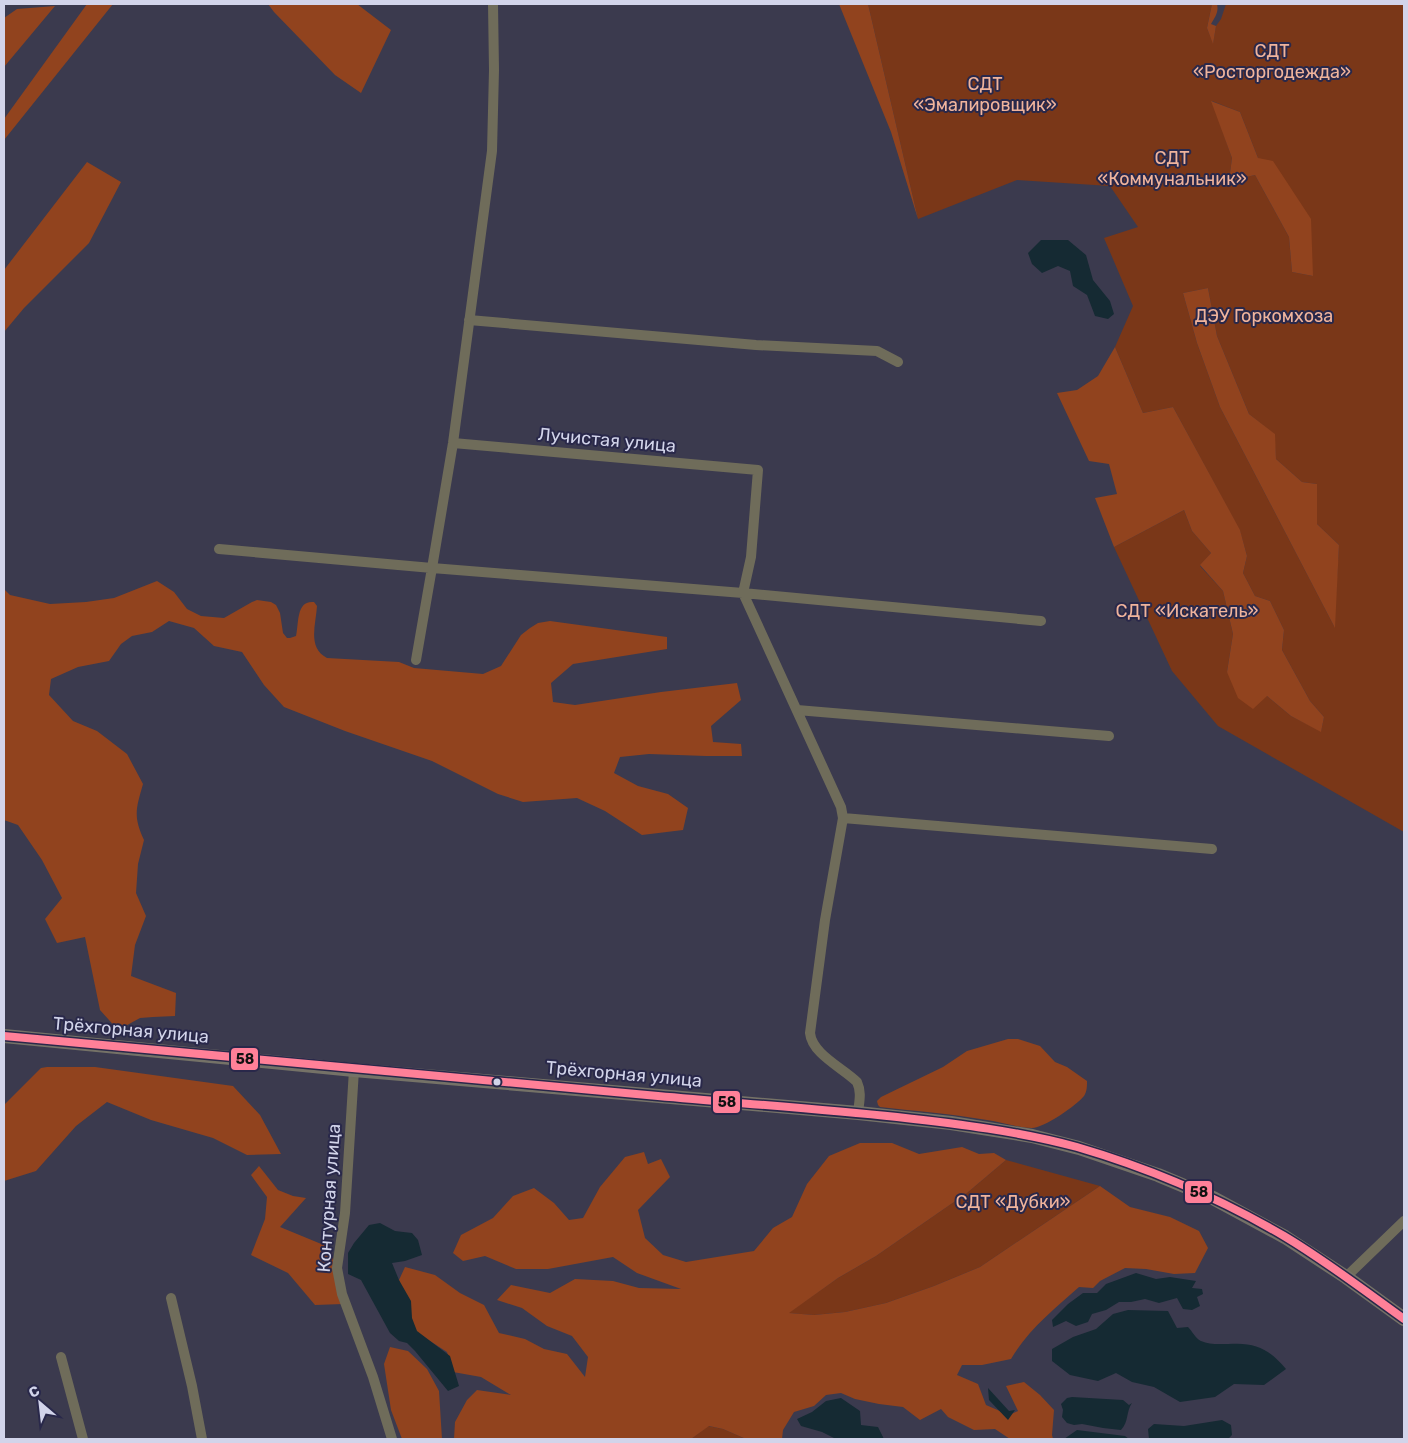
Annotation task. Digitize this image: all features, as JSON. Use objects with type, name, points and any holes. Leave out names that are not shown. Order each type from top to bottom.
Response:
[{"type":"highway","name":"Трёхгорная улица","points":[[4,1036],[354,1070],[858,1113],[985,1128],[1032,1136],[1079,1148],[1158,1175],[1213,1198],[1285,1237],[1346,1277],[1404,1319]]},
{"type":"street","points":[[416,660],[453,443],[492,152],[493,4]]},
{"type":"street","points":[[469,320],[756,345],[877,351],[898,362]]},
{"type":"street","name":"Лучистая улица","points":[[453,443],[758,470],[751,557],[744,593]]},
{"type":"street","points":[[218,549],[744,593],[1041,621]]},
{"type":"street","points":[[744,593],[841,807],[843,818],[825,920],[810,1032],[811,1039],[817,1050],[857,1082],[860,1089],[858,1113]]},
{"type":"street","points":[[796,710],[1110,736]]},
{"type":"street","points":[[843,818],[1212,849]]},
{"type":"street","name":"Контурная улица","points":[[354,1070],[345,1213],[337,1268],[342,1294],[373,1377],[392,1439]]},
{"type":"street","points":[[1346,1277],[1404,1221]]},
{"type":"street","points":[[171,1298],[192,1386],[202,1439]]},
{"type":"street","points":[[61,1357],[83,1439]]},
{"type":"green space","points":[[868,4],[1212,4],[1207,28],[1213,43],[1216,26],[1221,19],[1226,4],[1404,4],[1404,832],[1218,726],[1172,671],[1114,547],[1184,510],[1192,531],[1211,553],[1200,566],[1223,591],[1233,634],[1227,672],[1267,696],[1291,716],[1321,731],[1324,717],[1310,701],[1282,650],[1284,630],[1270,601],[1255,596],[1243,573],[1247,556],[1240,531],[1173,407],[1143,413],[1115,347],[1133,306],[1104,238],[1138,227],[1110,186],[1017,180],[918,219]],"holes":[[[1212,101],[1240,112],[1258,158],[1313,276],[1292,272],[1289,237],[1255,175],[1229,181],[1232,158]],[[1208,288],[1217,336],[1249,414],[1274,434],[1276,459],[1302,482],[1317,484],[1317,524],[1339,545],[1334,626],[1220,407],[1197,343],[1183,293]]]},
{"type":"green space","name":"СДТ «Дубки»","points":[[1006,1160],[1100,1186],[980,1267],[934,1286],[886,1303],[845,1312],[814,1315],[788,1313],[838,1278],[876,1256],[967,1193]]},
{"type":"green space","points":[[708,1426],[723,1429],[746,1439],[691,1439]]},
{"type":"shaded area","points":[[87,4],[113,4],[4,140],[4,119]]},
{"type":"shaded area","points":[[268,4],[357,4],[391,30],[361,93],[335,75]]},
{"type":"shaded area","points":[[839,4],[868,4],[918,219],[891,132]]},
{"type":"shaded area","points":[[1212,4],[1217,4],[1216,14],[1211,24],[1216,26],[1213,44],[1207,28]]},
{"type":"shaded area","points":[[55,6],[4,67],[4,18],[17,9]]},
{"type":"shaded area","points":[[1211,101],[1240,112],[1258,158],[1273,161],[1311,219],[1313,276],[1292,272],[1289,237],[1255,175],[1229,181],[1232,158]]},
{"type":"shaded area","points":[[87,162],[121,182],[89,243],[24,308],[4,332],[4,270]]},
{"type":"shaded area","points":[[1208,288],[1217,336],[1249,414],[1275,434],[1276,459],[1302,482],[1317,484],[1317,524],[1339,545],[1335,628],[1220,407],[1197,343],[1183,293]]},
{"type":"shaded area","points":[[1115,347],[1143,413],[1173,407],[1240,530],[1247,556],[1243,573],[1255,596],[1270,601],[1284,630],[1282,650],[1310,701],[1324,717],[1321,732],[1291,716],[1267,696],[1253,709],[1238,698],[1227,672],[1233,634],[1223,591],[1200,565],[1211,553],[1192,531],[1184,510],[1114,547],[1095,498],[1117,494],[1109,464],[1089,461],[1057,393],[1077,390],[1098,376]]},
{"type":"shaded area","points":[[157,581],[174,592],[187,609],[201,616],[224,618],[257,600],[271,602],[276,605],[280,613],[283,633],[287,638],[296,636],[301,608],[308,602],[314,602],[317,606],[314,628],[315,642],[321,654],[327,658],[399,662],[414,668],[483,674],[501,666],[521,635],[538,623],[550,621],[667,637],[667,649],[573,664],[551,683],[553,702],[575,705],[737,683],[741,700],[711,726],[713,742],[741,744],[742,756],[649,754],[620,757],[614,773],[638,786],[668,794],[688,808],[683,830],[642,835],[605,811],[577,798],[523,802],[498,794],[432,761],[345,731],[284,707],[264,685],[242,652],[214,646],[194,628],[169,621],[152,632],[132,636],[121,644],[109,661],[78,667],[51,679],[49,695],[73,721],[97,731],[127,754],[143,784],[137,818],[144,840],[138,864],[136,893],[146,916],[135,945],[131,976],[176,993],[175,1016],[140,1018],[118,1030],[100,1010],[85,937],[57,943],[45,919],[62,898],[42,860],[18,825],[4,820],[4,589],[10,595],[50,604],[114,598]]},
{"type":"shaded area","points":[[1008,1039],[1018,1039],[1040,1046],[1055,1062],[1067,1067],[1087,1081],[1087,1089],[1084,1096],[1060,1115],[1032,1128],[961,1116],[880,1107],[878,1105],[877,1101],[881,1097],[943,1067],[967,1051]]},
{"type":"shaded area","points":[[95,1067],[233,1086],[260,1115],[281,1154],[247,1155],[213,1138],[151,1120],[107,1102],[76,1126],[36,1171],[4,1181],[4,1105],[41,1068]]},
{"type":"shaded area","points":[[860,1143],[892,1143],[919,1154],[962,1147],[979,1154],[994,1153],[1006,1160],[967,1193],[876,1256],[838,1278],[789,1313],[814,1315],[845,1312],[886,1303],[934,1286],[980,1267],[1100,1186],[1130,1207],[1170,1217],[1199,1231],[1208,1248],[1195,1273],[1174,1274],[1146,1269],[1125,1268],[1100,1281],[1093,1288],[1079,1287],[1033,1329],[1011,1359],[982,1365],[962,1365],[957,1375],[978,1384],[986,1405],[1009,1415],[1018,1411],[1006,1386],[1024,1382],[1040,1395],[1054,1410],[1053,1439],[1010,1439],[995,1429],[974,1430],[948,1417],[941,1409],[920,1420],[903,1407],[855,1399],[841,1393],[826,1395],[814,1406],[794,1412],[783,1430],[782,1439],[746,1439],[723,1429],[709,1426],[691,1439],[454,1439],[455,1422],[467,1400],[477,1390],[511,1395],[481,1377],[453,1372],[447,1352],[413,1330],[399,1280],[405,1267],[435,1275],[460,1293],[484,1305],[499,1333],[525,1339],[544,1349],[567,1354],[585,1377],[588,1357],[572,1336],[547,1326],[522,1308],[497,1300],[511,1285],[550,1293],[575,1279],[613,1281],[639,1288],[681,1289],[637,1273],[613,1257],[548,1269],[516,1269],[485,1256],[463,1261],[453,1253],[461,1235],[493,1218],[513,1196],[534,1188],[554,1203],[569,1220],[583,1218],[600,1187],[625,1157],[644,1152],[648,1164],[661,1159],[670,1177],[638,1210],[645,1238],[663,1255],[686,1262],[754,1251],[773,1228],[792,1217],[807,1184],[829,1156]]},
{"type":"shaded area","points":[[259,1166],[278,1190],[293,1196],[306,1198],[280,1227],[331,1248],[343,1304],[315,1305],[288,1273],[251,1255],[265,1219],[267,1197],[251,1175]]},
{"type":"shaded area","points":[[390,1347],[408,1351],[427,1369],[439,1391],[442,1439],[402,1439],[391,1410],[384,1364]]},
{"type":"water","points":[[1041,240],[1068,240],[1086,255],[1093,280],[1110,301],[1114,314],[1108,319],[1095,316],[1087,295],[1073,286],[1070,271],[1058,266],[1042,273],[1032,264],[1028,253]]},
{"type":"water","points":[[380,1223],[395,1231],[412,1233],[418,1240],[422,1255],[392,1263],[411,1301],[412,1318],[417,1331],[450,1356],[459,1386],[448,1391],[407,1343],[399,1341],[390,1333],[361,1280],[348,1274],[348,1253],[354,1243],[369,1225]]},
{"type":"water","points":[[1136,1273],[1156,1279],[1170,1277],[1196,1281],[1192,1288],[1202,1289],[1203,1294],[1197,1297],[1200,1306],[1192,1310],[1183,1309],[1177,1298],[1159,1303],[1145,1299],[1119,1302],[1106,1310],[1092,1314],[1088,1322],[1076,1326],[1066,1321],[1053,1327],[1052,1320],[1068,1304],[1083,1293],[1097,1293],[1106,1284]]},
{"type":"water","points":[[1128,1310],[1168,1311],[1177,1328],[1188,1327],[1201,1341],[1211,1344],[1253,1345],[1267,1351],[1286,1369],[1264,1385],[1234,1384],[1215,1397],[1180,1402],[1154,1387],[1132,1382],[1116,1373],[1098,1381],[1070,1375],[1052,1361],[1052,1349],[1073,1337],[1096,1329],[1113,1314]]},
{"type":"water","points":[[988,1388],[1009,1411],[1015,1410],[1008,1420],[989,1400]]},
{"type":"water","points":[[841,1398],[860,1411],[861,1425],[878,1427],[884,1439],[836,1439],[822,1432],[801,1426],[797,1419],[812,1412],[826,1401]]},
{"type":"water","points":[[1067,1398],[1123,1400],[1129,1405],[1132,1403],[1124,1427],[1121,1430],[1067,1423],[1062,1417],[1063,1410],[1061,1404]]},
{"type":"water","points":[[1222,1420],[1231,1425],[1232,1435],[1229,1438],[1149,1439],[1148,1429],[1154,1424],[1184,1426]]},
{"type":"water","points":[[1077,1430],[1125,1436],[1129,1439],[1064,1439]]},
{"type":"transit line","name":"58","points":[[4,1036],[897,1117],[1010,1132],[1104,1155],[1157,1174],[1209,1197],[1259,1222],[1300,1246],[1404,1319]]},
{"type":"park label","name":"СДТ «Росторгодежда»","points":[[1272,61]]},
{"type":"park label","name":"СДТ «Эмалировщик»","points":[[985,94]]},
{"type":"park label","name":"СДТ «Коммунальник»","points":[[1172,168]]},
{"type":"park label","name":"ДЭУ Горкомхоза","points":[[1264,316]]},
{"type":"park label","name":"СДТ «Искатель»","points":[[1187,611]]}]
